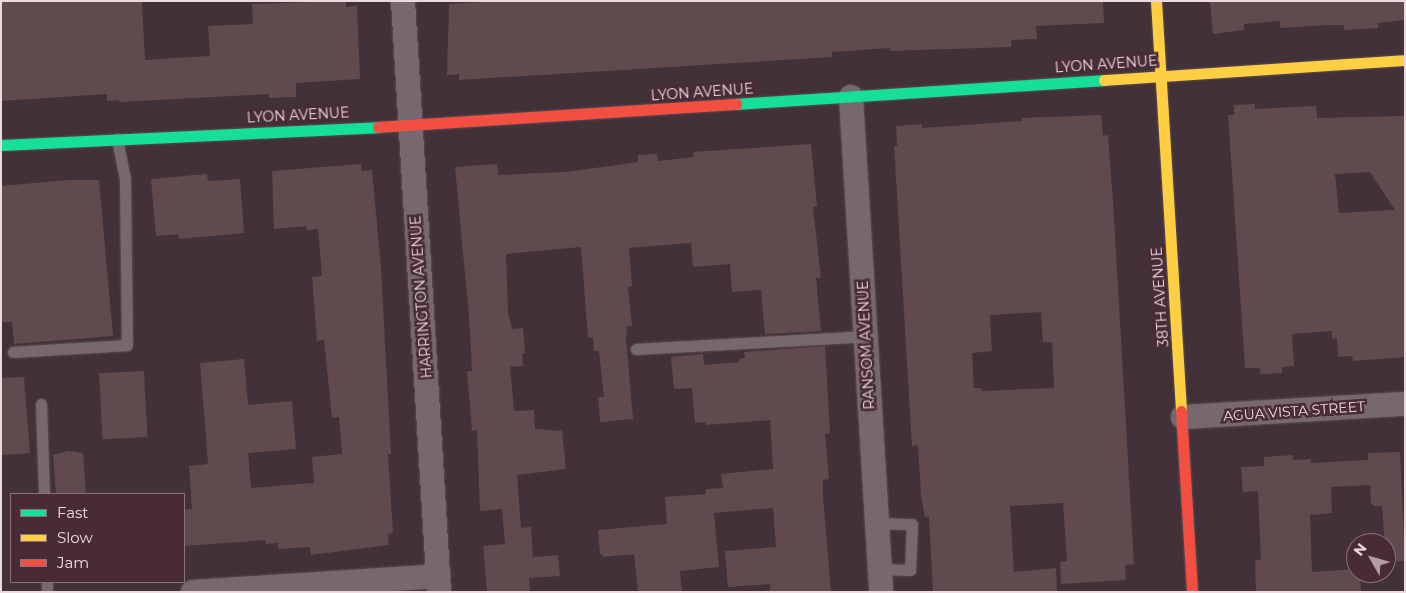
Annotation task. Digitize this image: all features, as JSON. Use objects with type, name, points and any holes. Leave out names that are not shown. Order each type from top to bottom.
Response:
[{"type":"street","name":"HARRINGTON AVENUE","points":[[403,1],[439,584]]},
{"type":"street","name":"38TH AVENUE","points":[[1156,1],[1192,592]]},
{"type":"street","name":"LYON AVENUE","points":[[1,145],[410,125],[1405,60]]},
{"type":"street","name":"RANSOM AVENUE","points":[[851,97],[880,580]]},
{"type":"street","name":"AGUA VISTA STREET","points":[[1182,417],[1405,404]]},
{"type":"street","points":[[193,592],[439,584]]},
{"type":"lane","points":[[13,352],[127,345],[125,179],[117,139]]},
{"type":"lane","points":[[636,349],[865,336]]},
{"type":"lane","points":[[41,404],[44,493]]},
{"type":"lane","points":[[876,523],[912,524],[910,570],[880,580]]},
{"type":"building","points":[[1,1],[142,1],[145,60],[210,56],[208,26],[253,24],[252,4],[346,1],[346,7],[357,6],[360,79],[296,83],[296,97],[269,98],[269,94],[119,102],[119,100],[107,101],[107,94],[1,101]]},
{"type":"building","points":[[502,1],[1103,1],[1104,23],[1036,26],[1037,39],[1011,40],[1011,47],[890,51],[890,48],[832,52],[832,57],[459,80],[459,74],[447,75],[449,4]]},
{"type":"building","points":[[1210,1],[1405,1],[1405,20],[1378,23],[1378,28],[1344,30],[1344,25],[1280,28],[1280,21],[1244,24],[1244,30],[1213,34]]},
{"type":"building","points":[[1255,104],[1255,109],[1316,106],[1317,118],[1405,116],[1405,357],[1353,361],[1352,356],[1338,357],[1337,338],[1332,339],[1332,331],[1292,334],[1294,366],[1282,367],[1282,373],[1260,374],[1260,368],[1245,368],[1228,115],[1234,115],[1234,105]],"holes":[[[1370,172],[1395,210],[1339,213],[1335,174]]]},
{"type":"building","points":[[1101,115],[1103,136],[1108,135],[1134,564],[1125,565],[1126,580],[1061,584],[1060,562],[1067,561],[1063,503],[1010,506],[1014,572],[1056,568],[1057,592],[933,592],[929,517],[925,517],[921,495],[918,445],[912,446],[894,146],[897,146],[896,126],[922,124],[922,128],[1022,121],[1022,118]],"holes":[[[1041,312],[1043,342],[1052,342],[1054,388],[982,391],[981,388],[974,388],[972,353],[992,351],[990,315]]]},
{"type":"building","points":[[811,144],[817,206],[813,207],[821,278],[816,278],[821,331],[765,334],[761,290],[732,292],[730,264],[693,267],[691,243],[629,248],[632,286],[628,287],[632,326],[627,326],[626,338],[633,419],[600,422],[598,397],[604,397],[599,351],[594,351],[593,337],[588,338],[581,247],[506,254],[508,312],[512,329],[523,328],[525,353],[522,354],[523,366],[510,367],[514,411],[534,410],[535,429],[562,431],[566,469],[517,475],[521,528],[531,527],[533,557],[558,555],[560,576],[529,578],[530,592],[487,592],[483,546],[505,544],[502,509],[480,511],[477,430],[472,431],[467,371],[472,371],[469,316],[455,167],[497,164],[498,175],[566,172],[638,162],[638,155],[657,154],[658,161],[694,157],[693,152]]},
{"type":"building","points":[[361,164],[362,171],[372,170],[381,268],[391,454],[388,454],[393,533],[388,534],[389,545],[311,555],[310,547],[278,549],[278,543],[266,544],[265,540],[185,546],[185,510],[192,509],[189,466],[208,464],[200,363],[244,359],[248,405],[292,401],[296,449],[248,453],[251,488],[314,483],[312,457],[342,454],[339,417],[332,418],[324,340],[317,341],[312,277],[322,276],[318,229],[307,230],[306,226],[274,229],[272,171]]},
{"type":"building","points":[[207,174],[208,181],[240,179],[244,233],[179,239],[178,234],[156,236],[151,179]]},
{"type":"building","points":[[69,180],[99,180],[113,336],[14,344],[12,322],[1,322],[1,186]]},
{"type":"building","points":[[825,346],[830,433],[825,434],[829,479],[823,480],[823,495],[831,592],[770,592],[770,584],[728,587],[725,551],[776,547],[773,508],[714,513],[719,567],[680,571],[682,592],[638,592],[634,554],[604,557],[600,553],[598,530],[667,524],[665,497],[706,494],[706,489],[723,488],[721,474],[773,469],[770,420],[706,425],[706,422],[695,423],[692,388],[674,389],[671,357],[703,354],[704,365],[739,362],[739,359],[745,358],[744,352]]},
{"type":"building","points":[[144,371],[147,437],[103,439],[99,373]]},
{"type":"building","points":[[24,377],[30,453],[1,455],[1,378]]},
{"type":"building","points":[[68,451],[83,453],[86,493],[56,493],[53,455]]},
{"type":"building","points":[[1400,452],[1405,561],[1396,561],[1396,533],[1384,533],[1382,506],[1374,506],[1371,503],[1370,485],[1331,487],[1332,513],[1310,515],[1312,572],[1346,570],[1346,583],[1361,583],[1361,592],[1256,592],[1255,560],[1261,560],[1258,491],[1243,492],[1241,467],[1264,466],[1264,457],[1293,455],[1293,460],[1311,459],[1311,463],[1368,460],[1368,453]]},
{"type":"traffic: fast","points":[[736,104],[1104,80]]},
{"type":"traffic: fast","points":[[1,145],[378,127]]},
{"type":"traffic: slow","points":[[1156,1],[1181,411]]},
{"type":"traffic: slow","points":[[1104,80],[1405,60]]},
{"type":"traffic: jam","points":[[378,127],[736,104]]},
{"type":"traffic: jam","points":[[1181,411],[1192,592]]}]
